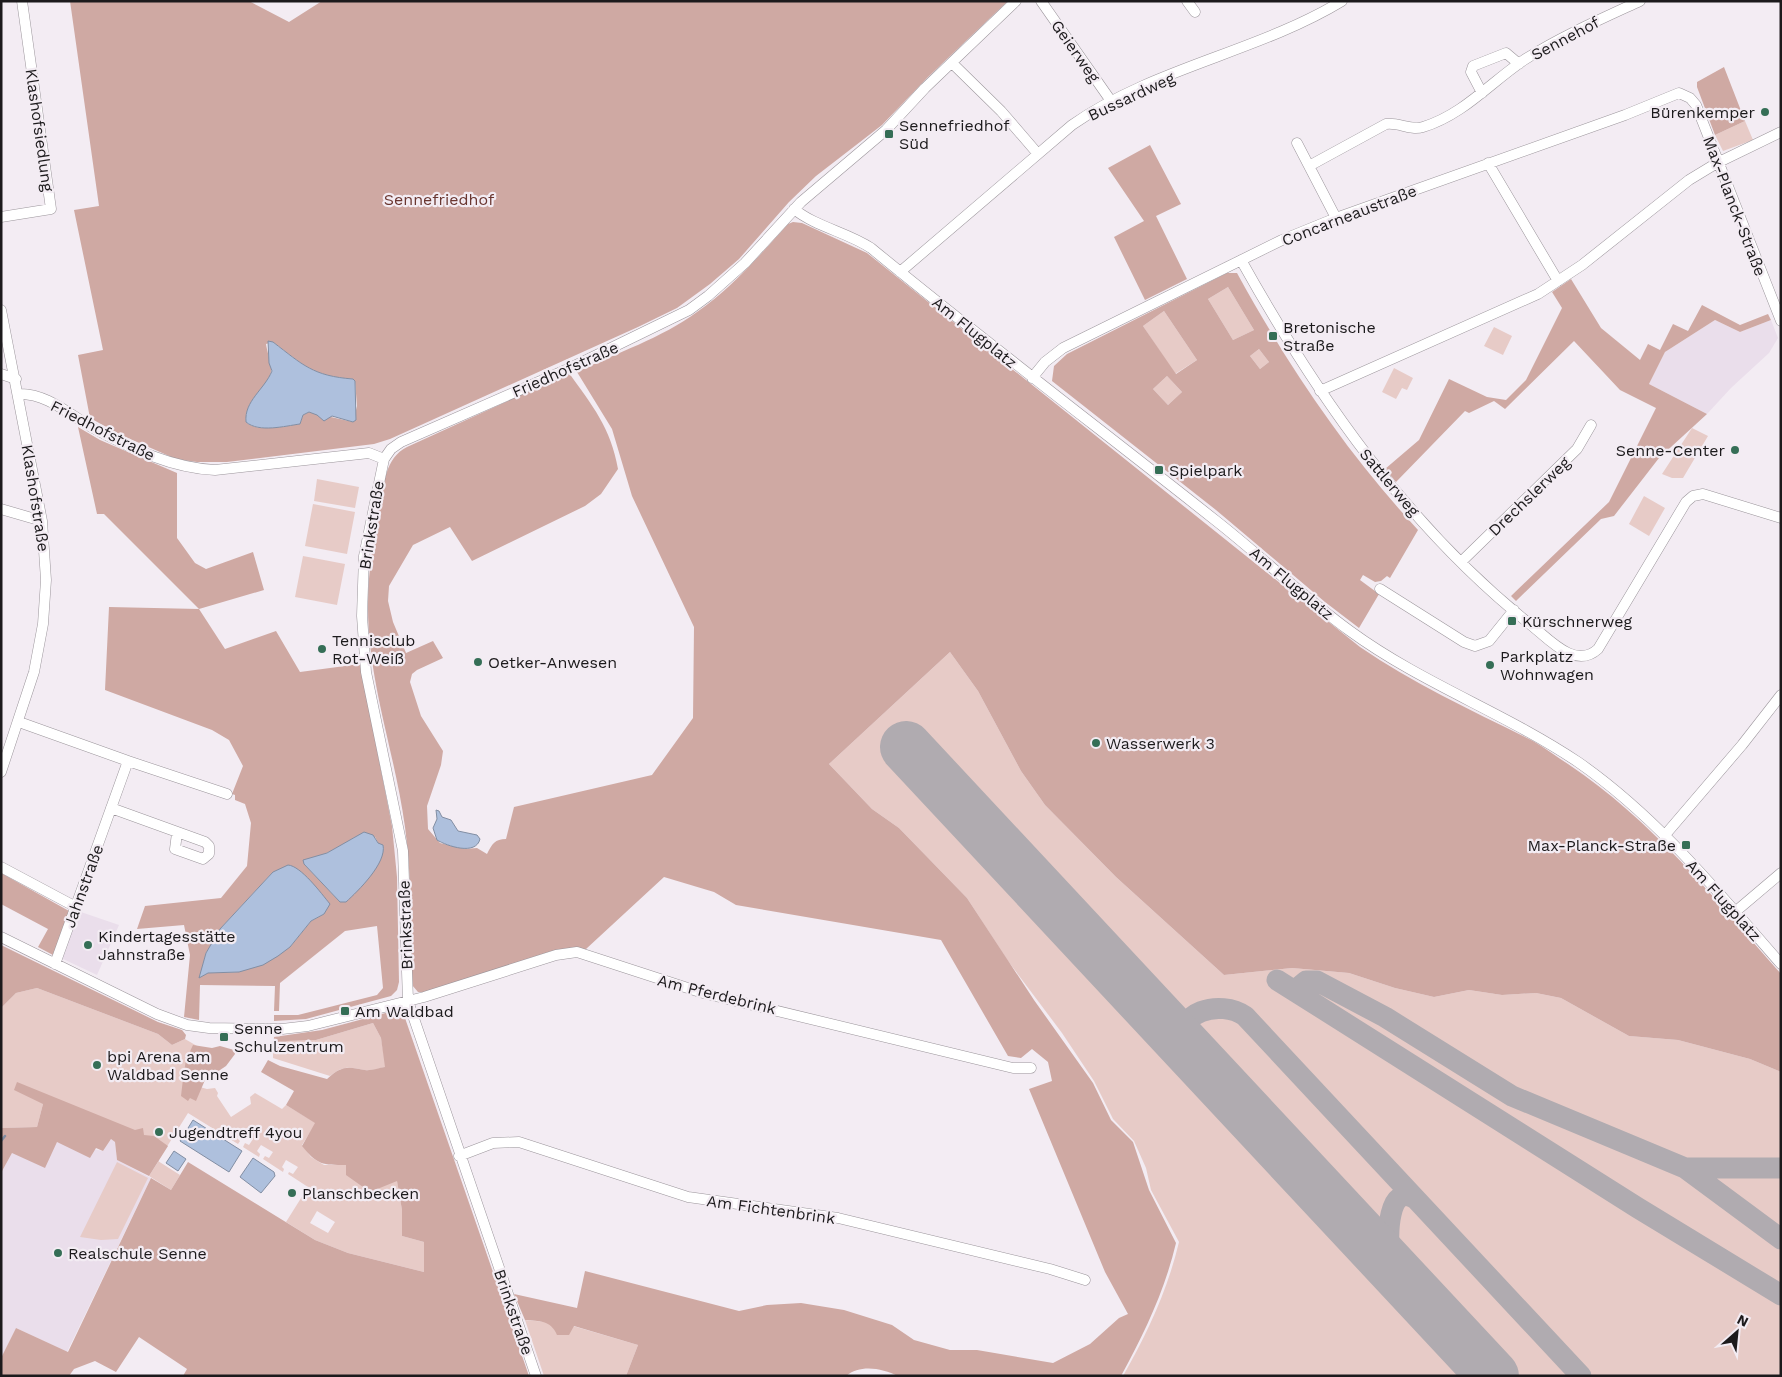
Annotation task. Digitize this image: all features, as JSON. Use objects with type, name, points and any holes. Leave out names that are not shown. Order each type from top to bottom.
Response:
[{"type":"street","name":"Klashofsiedlung","points":[[1,217],[51,209],[22,1]]},
{"type":"street","name":"Friedhofstraße","points":[[19,394],[38,396],[135,449],[174,464],[199,469],[214,470],[369,453],[384,459],[401,442],[570,368],[689,310],[722,285],[745,264],[794,208],[886,130],[952,62],[1016,1]]},
{"type":"street","name":"Geierweg","points":[[1041,1],[1111,101]]},
{"type":"street","points":[[1186,1],[1195,12]]},
{"type":"street","name":"Sennehof","points":[[1309,166],[1386,124],[1392,123],[1412,128],[1426,126],[1460,109],[1519,64],[1556,42],[1640,1]]},
{"type":"street","name":"Bussardweg","points":[[900,272],[1072,125],[1111,101],[1304,22],[1341,2]]},
{"type":"street","name":"Sennehof","points":[[1482,92],[1471,72],[1473,66],[1506,53],[1519,64]]},
{"type":"street","points":[[952,62],[1001,111],[1038,154]]},
{"type":"street","name":"Concarneaustraße","points":[[1032,378],[1045,362],[1063,348],[1241,260],[1336,218],[1626,115],[1673,94],[1685,95]]},
{"type":"street","name":"Max-Planck-Straße","points":[[1685,95],[1696,105],[1717,162],[1779,310],[1781,321]]},
{"type":"street","points":[[1320,391],[1532,297],[1582,265],[1676,189],[1717,162],[1781,132]]},
{"type":"street","points":[[1297,143],[1336,218]]},
{"type":"street","points":[[1488,163],[1558,281]]},
{"type":"street","name":"Am Flugplatz","points":[[794,208],[805,217],[861,241],[1032,378],[1228,530],[1349,630],[1405,666],[1510,720],[1578,762],[1612,788],[1665,835],[1781,964]]},
{"type":"street","name":"Sattlerweg","points":[[1241,260],[1280,331],[1320,391],[1382,475],[1461,562],[1514,610],[1564,650],[1575,656],[1593,654],[1602,644],[1686,502],[1693,496],[1703,494],[1781,518]]},
{"type":"street","name":"Klashofstraße","points":[[1,310],[19,394],[42,521],[46,580],[43,624],[34,672],[1,772]]},
{"type":"street","points":[[1,374],[16,379]]},
{"type":"street","name":"Drechslerweg","points":[[1461,562],[1577,449],[1591,425]]},
{"type":"street","name":"Brinkstraße","points":[[384,459],[364,556],[362,616],[366,672],[403,851],[408,1001],[459,1156],[536,1376]]},
{"type":"street","points":[[1,509],[42,521]]},
{"type":"street","points":[[1380,589],[1464,642],[1475,646],[1489,641],[1514,610]]},
{"type":"street","points":[[1665,835],[1742,745],[1781,695]]},
{"type":"street","points":[[19,722],[226,794]]},
{"type":"street","name":"Jahnstraße","points":[[55,964],[128,761]]},
{"type":"street","points":[[111,808],[177,833]]},
{"type":"street","points":[[1,867],[76,907]]},
{"type":"street","points":[[1735,912],[1781,874]]},
{"type":"street","points":[[1,937],[158,1014],[186,1025],[202,1027],[293,1028],[408,1001]]},
{"type":"street","name":"Am Pferdebrink","points":[[408,1001],[556,955],[577,952],[703,993],[888,1036],[1006,1066],[1020,1069],[1030,1068]]},
{"type":"street","name":"Am Fichtenbrink","points":[[459,1156],[493,1143],[519,1142],[688,1197],[838,1218],[1050,1269],[1086,1280]]},
{"type":"shaded area","points":[[1745,121],[1753,140],[1723,151],[1715,135]]},
{"type":"shaded area","points":[[1228,287],[1254,330],[1233,340],[1208,299]]},
{"type":"shaded area","points":[[1164,311],[1197,360],[1175,374],[1143,326]]},
{"type":"shaded area","points":[[1715,320],[1740,332],[1771,320],[1778,338],[1769,353],[1731,388],[1707,414],[1649,384],[1665,352]]},
{"type":"shaded area","points":[[1494,327],[1512,336],[1503,355],[1484,346]]},
{"type":"shaded area","points":[[1259,349],[1269,362],[1260,369],[1250,356]]},
{"type":"shaded area","points":[[1394,368],[1413,378],[1407,390],[1402,388],[1396,399],[1382,392]]},
{"type":"shaded area","points":[[1167,376],[1182,392],[1168,405],[1153,389]]},
{"type":"shaded area","points":[[1692,428],[1708,436],[1683,478],[1672,478],[1662,474]]},
{"type":"shaded area","points":[[317,479],[359,487],[355,508],[314,501]]},
{"type":"shaded area","points":[[1644,496],[1665,508],[1649,536],[1629,524]]},
{"type":"shaded area","points":[[313,504],[355,512],[347,554],[305,546]]},
{"type":"shaded area","points":[[303,556],[345,564],[337,605],[295,597]]},
{"type":"shaded area","points":[[950,652],[978,691],[1021,771],[1045,805],[1116,877],[1224,975],[1292,968],[1349,973],[1395,988],[1434,997],[1469,990],[1502,995],[1536,993],[1561,998],[1629,1036],[1678,1040],[1750,1059],[1781,1072],[1781,1376],[1123,1376],[1156,1311],[1169,1277],[1179,1242],[1151,1190],[1146,1168],[1134,1141],[1113,1119],[1094,1081],[1062,1033],[1008,961],[967,898],[899,828],[872,809],[829,764]]},
{"type":"shaded area","name":"Kindertagesstätte Jahnstraße","points":[[78,911],[119,925],[97,975],[61,958]]},
{"type":"shaded area","name":"bpi Arena am Waldbad Senne","points":[[37,988],[158,1034],[172,1045],[185,1039],[197,1046],[189,1084],[207,1089],[215,1088],[218,1093],[217,1096],[231,1117],[251,1104],[250,1097],[255,1093],[282,1109],[286,1105],[316,1123],[302,1145],[311,1157],[324,1165],[346,1165],[397,1180],[402,1210],[402,1236],[424,1242],[424,1272],[348,1253],[315,1240],[286,1222],[308,1187],[288,1174],[289,1172],[293,1174],[298,1167],[286,1160],[282,1167],[284,1169],[283,1172],[263,1159],[265,1156],[269,1158],[273,1152],[261,1145],[257,1151],[260,1154],[259,1157],[243,1147],[245,1143],[249,1145],[253,1139],[241,1132],[237,1138],[240,1141],[238,1144],[188,1113],[158,1161],[180,1175],[171,1190],[149,1176],[158,1162],[43,1104],[37,1127],[1,1128],[1,1008],[16,993]],"holes":[[[317,1211],[335,1222],[328,1233],[310,1223]]]},
{"type":"shaded area","points":[[373,1023],[381,1038],[386,1067],[373,1070],[347,1068],[339,1070],[330,1076],[273,1058],[273,1053],[287,1041],[316,1040]]},
{"type":"shaded area","name":"Realschule Senne","points":[[111,1139],[115,1142],[117,1160],[151,1178],[67,1352],[16,1328],[1,1358],[1,1173],[12,1153],[57,1142],[103,1151]]},
{"type":"shaded area","points":[[117,1162],[148,1178],[118,1239],[101,1240],[80,1237]]},
{"type":"shaded area","points":[[525,1320],[547,1322],[555,1328],[571,1329],[573,1326],[638,1345],[626,1376],[544,1376]]},
{"type":"green space","name":"Sennefriedhof","points":[[70,1],[249,1],[289,22],[322,1],[1008,1],[928,77],[882,125],[816,176],[789,202],[739,259],[710,284],[677,308],[390,439],[374,444],[227,462],[197,462],[176,459],[121,435],[90,418],[78,355],[103,350],[74,210],[99,206]],"holes":[[[273,342],[309,368],[328,375],[353,379],[355,381],[357,406],[353,422],[309,412],[303,415],[300,424],[264,428],[246,422],[249,407],[270,378],[271,369],[266,344]]]},
{"type":"green space","points":[[1724,67],[1745,121],[1715,135],[1697,87],[1697,82]]},
{"type":"green space","points":[[1150,145],[1181,204],[1156,216],[1187,279],[1145,300],[1114,237],[1144,221],[1108,168]]},
{"type":"green space","points":[[793,222],[802,223],[867,253],[1360,647],[1423,685],[1533,741],[1599,786],[1627,810],[1655,835],[1707,889],[1781,974],[1781,1072],[1750,1059],[1678,1040],[1629,1036],[1561,998],[1536,993],[1502,995],[1469,990],[1434,997],[1395,988],[1349,973],[1292,968],[1224,975],[1116,877],[1045,805],[1021,771],[978,691],[950,652],[829,764],[872,809],[899,828],[967,898],[1034,1000],[1093,1083],[1111,1120],[1133,1142],[1149,1190],[1176,1243],[1166,1278],[1153,1311],[1121,1376],[898,1376],[871,1368],[858,1370],[846,1376],[626,1376],[638,1345],[574,1326],[569,1335],[557,1335],[548,1324],[540,1321],[525,1320],[514,1294],[577,1308],[585,1271],[739,1311],[767,1305],[801,1303],[844,1310],[892,1325],[914,1340],[950,1350],[977,1350],[1053,1363],[1090,1344],[1119,1318],[1128,1314],[1105,1272],[1029,1089],[1052,1081],[1048,1062],[1032,1049],[1021,1058],[1008,1056],[941,940],[736,905],[714,892],[664,877],[586,949],[552,951],[426,992],[418,992],[412,985],[410,886],[405,827],[377,688],[369,632],[368,591],[370,566],[383,489],[390,465],[394,458],[407,447],[569,373],[600,418],[615,454],[618,469],[601,494],[585,506],[472,561],[450,527],[413,545],[389,586],[388,601],[393,622],[406,653],[433,641],[443,658],[417,670],[412,674],[410,682],[421,716],[443,751],[441,765],[427,806],[428,829],[440,843],[465,849],[477,848],[487,854],[494,843],[506,839],[514,807],[652,775],[693,718],[694,627],[632,496],[612,429],[577,372],[669,330],[697,312],[734,282],[788,224]]},
{"type":"green space","points":[[1227,273],[1237,273],[1256,308],[1320,407],[1367,470],[1418,530],[1390,578],[1387,576],[1381,581],[1375,582],[1363,575],[1360,580],[1379,594],[1359,628],[1325,602],[1216,510],[1052,381],[1054,366],[1067,354]],"holes":[[[1228,287],[1254,330],[1233,340],[1208,299]],[[1164,311],[1197,360],[1176,374],[1143,326]],[[1259,349],[1269,362],[1260,369],[1250,356]],[[1167,376],[1182,392],[1168,405],[1153,389]]]},
{"type":"green space","points":[[1571,279],[1601,328],[1640,360],[1648,344],[1660,350],[1673,324],[1688,331],[1702,305],[1740,325],[1768,314],[1771,320],[1740,332],[1715,320],[1665,352],[1649,384],[1707,414],[1659,458],[1614,516],[1601,519],[1516,601],[1511,596],[1609,502],[1656,408],[1620,390],[1574,341],[1505,409],[1494,401],[1469,413],[1465,411],[1396,482],[1385,469],[1419,440],[1449,379],[1487,397],[1506,400],[1526,380],[1562,308],[1552,292]]},
{"type":"green space","points":[[78,427],[100,440],[177,473],[177,538],[195,563],[206,569],[253,552],[264,590],[199,609],[104,514],[97,514]]},
{"type":"green space","points":[[109,607],[199,609],[225,649],[276,631],[300,672],[360,664],[392,826],[397,877],[399,982],[397,990],[391,996],[306,1019],[274,1021],[274,1015],[298,1015],[377,995],[383,988],[377,926],[345,931],[280,983],[279,1011],[274,1011],[275,986],[200,985],[199,1020],[184,1017],[190,955],[184,925],[137,929],[145,906],[221,898],[247,866],[251,823],[245,804],[235,800],[235,795],[232,794],[243,766],[229,740],[212,730],[105,690]],"holes":[[[355,837],[375,837],[378,843],[346,902],[340,902],[304,864],[345,844]],[[273,872],[324,914],[311,921],[290,947],[239,972],[208,973],[200,977],[206,953],[220,929]]]},
{"type":"green space","points":[[1,873],[69,911],[53,955],[38,947],[48,929],[1,904]]},
{"type":"green space","points":[[1,945],[158,1022],[182,1030],[186,1035],[185,1039],[172,1045],[158,1034],[37,988],[16,993],[1,1008]]},
{"type":"green space","points":[[393,1011],[400,1011],[405,1018],[529,1376],[183,1376],[187,1369],[139,1337],[116,1372],[95,1361],[74,1369],[69,1376],[1,1376],[1,1358],[16,1328],[68,1352],[151,1178],[171,1190],[188,1162],[315,1240],[348,1253],[424,1272],[424,1242],[402,1236],[402,1210],[397,1181],[370,1192],[346,1175],[346,1165],[321,1163],[312,1157],[302,1146],[315,1123],[286,1105],[294,1091],[261,1072],[268,1060],[280,1066],[327,1079],[344,1068],[372,1070],[385,1067],[381,1038],[373,1023],[316,1040],[287,1041],[273,1053],[274,1037],[322,1030]]},
{"type":"green space","points":[[193,1045],[212,1048],[220,1046],[234,1050],[235,1054],[226,1066],[205,1080],[196,1101],[190,1098],[188,1101],[181,1096],[183,1079],[189,1080],[190,1073],[184,1072],[186,1060]]},
{"type":"green space","points":[[17,1082],[135,1130],[143,1128],[144,1135],[154,1136],[168,1146],[149,1176],[117,1160],[115,1142],[111,1139],[103,1151],[96,1148],[90,1158],[57,1142],[45,1168],[12,1153],[1,1173],[1,1128],[37,1127],[43,1104],[14,1090]]},
{"type":"water","points":[[268,341],[273,342],[309,368],[328,375],[353,379],[355,381],[356,420],[353,422],[332,416],[324,421],[317,415],[309,412],[303,415],[300,424],[265,428],[246,422],[246,415],[251,402],[272,371],[269,363]]},
{"type":"water","points":[[436,810],[439,811],[442,817],[451,820],[458,831],[477,835],[480,839],[477,844],[473,847],[461,848],[447,845],[437,840],[433,828],[437,819]]},
{"type":"water","points":[[364,832],[373,835],[378,843],[383,845],[381,860],[371,876],[357,891],[346,902],[340,902],[304,864],[303,860],[327,853]]},
{"type":"water","points":[[288,865],[305,875],[330,904],[324,914],[311,921],[290,947],[263,965],[239,972],[208,973],[199,978],[206,953],[220,929],[273,872]]},
{"type":"water","points":[[193,1120],[242,1151],[229,1172],[180,1141]]},
{"type":"water","points":[[174,1151],[186,1159],[178,1171],[166,1163]]},
{"type":"water","points":[[253,1158],[274,1172],[275,1176],[261,1193],[240,1177]]},
{"type":"waterway","points":[[1,1141],[5,1136]]},
{"type":"taxiway","points":[[1277,980],[1638,1208],[1781,1295]]},
{"type":"taxiway","points":[[1294,991],[1306,981],[1317,981],[1385,1017],[1512,1096],[1685,1168],[1781,1239]]},
{"type":"taxiway","points":[[1186,1047],[1184,1035],[1186,1025],[1192,1017],[1201,1012],[1212,1009],[1224,1009],[1235,1011],[1245,1016],[1581,1376]]},
{"type":"taxiway","points":[[1685,1168],[1781,1168]]},
{"type":"taxiway","points":[[1401,1277],[1390,1256],[1389,1225],[1391,1214],[1394,1204],[1400,1198],[1407,1196],[1417,1200]]},
{"type":"runway","points":[[906,747],[1493,1376]]},
{"type":"place","name":"Bürenkemper","points":[[1765,112]]},
{"type":"place","name":"Sennefriedhof Süd","points":[[889,134]]},
{"type":"place","name":"Bretonische Straße","points":[[1273,336]]},
{"type":"place","name":"Senne-Center","points":[[1735,450]]},
{"type":"place","name":"Spielpark","points":[[1159,470]]},
{"type":"place","name":"Kürschnerweg","points":[[1512,621]]},
{"type":"place","name":"Tennisclub Rot-Weiß","points":[[322,649]]},
{"type":"place","name":"Oetker-Anwesen","points":[[478,662]]},
{"type":"place","name":"Parkplatz Wohnwagen","points":[[1490,665]]},
{"type":"place","name":"Wasserwerk 3","points":[[1096,743]]},
{"type":"place","name":"Max-Planck-Straße","points":[[1686,845]]},
{"type":"place","name":"Kindertagesstätte Jahnstraße","points":[[88,945]]},
{"type":"place","name":"Am Waldbad","points":[[345,1011]]},
{"type":"place","name":"Senne Schulzentrum","points":[[224,1037]]},
{"type":"place","name":"bpi Arena am Waldbad Senne","points":[[97,1065]]},
{"type":"place","name":"Jugendtreff 4you","points":[[159,1132]]},
{"type":"place","name":"Planschbecken","points":[[292,1193]]},
{"type":"place","name":"Realschule Senne","points":[[58,1253]]}]
